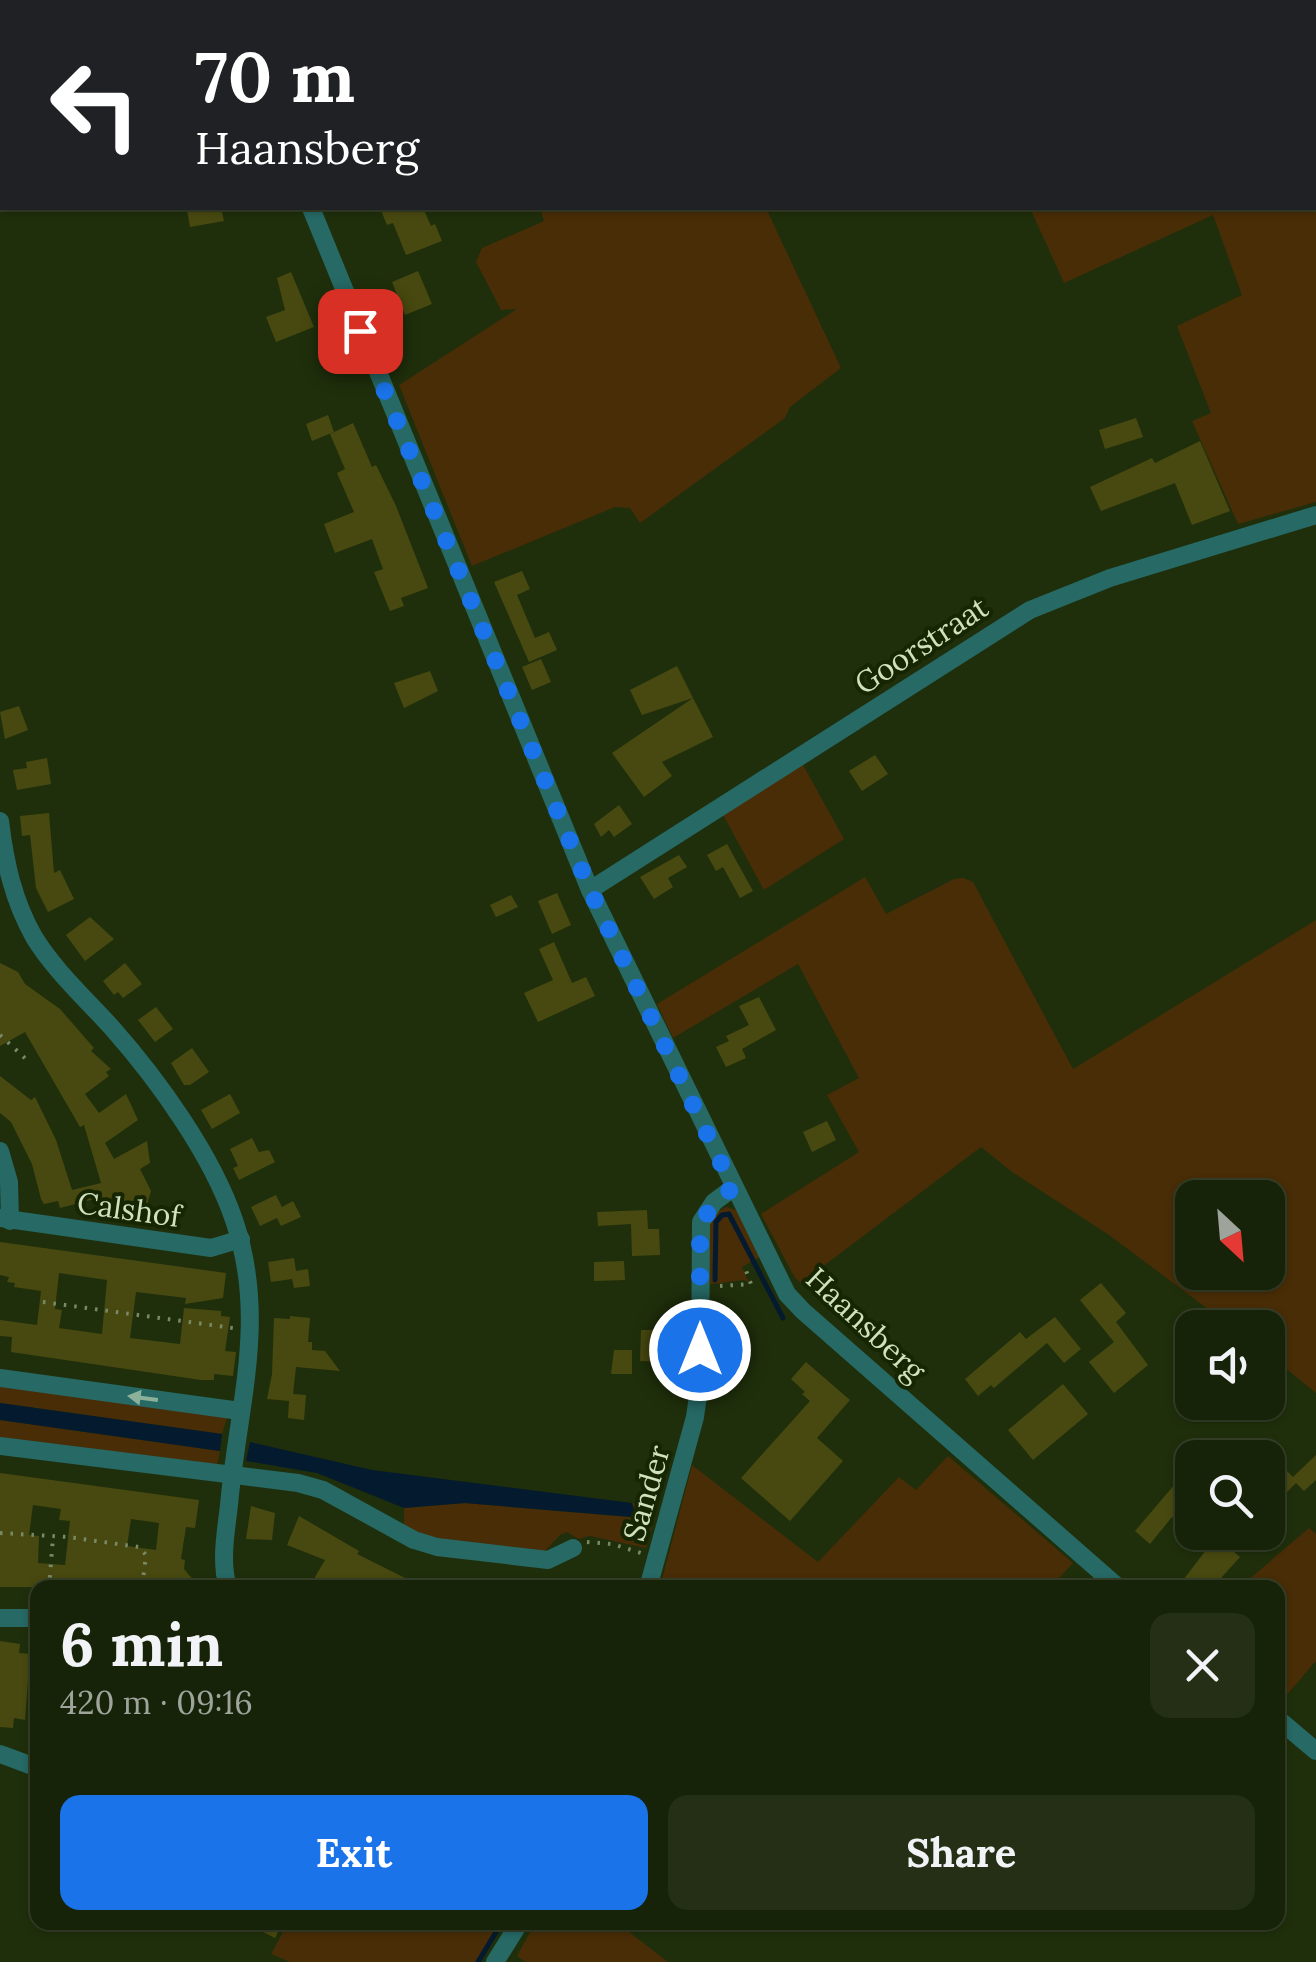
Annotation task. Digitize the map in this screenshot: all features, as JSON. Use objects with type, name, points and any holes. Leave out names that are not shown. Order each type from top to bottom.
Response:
[{"type":"street","name":"Haansberg","points":[[311,210],[590,890],[781,1283],[794,1302],[1111,1580]]},
{"type":"street","name":"Goorstraat","points":[[590,890],[1020,615],[1110,578],[1316,515]]},
{"type":"street","points":[[0,821],[13,912],[130,1049],[193,1139],[221,1189],[240,1239],[251,1286],[252,1330],[231,1477],[223,1566],[226,1580]]},
{"type":"street","name":"Calshof","points":[[0,1151],[9,1182],[5,1220],[211,1248],[240,1239]]},
{"type":"street","name":"Sander","points":[[650,1580],[695,1417],[700,1380],[701,1222],[714,1202],[733,1188]]},
{"type":"street","points":[[0,1378],[240,1411]]},
{"type":"street","points":[[0,1446],[231,1477],[268,1478],[324,1490],[414,1540],[437,1547],[548,1560],[573,1548]]},
{"type":"street","points":[[0,1618],[30,1618]]},
{"type":"street","points":[[1285,1725],[1316,1751]]},
{"type":"street","points":[[0,1754],[30,1765]]},
{"type":"street","points":[[495,1962],[515,1930]]},
{"type":"path","points":[[0,1035],[28,1061]]},
{"type":"path","points":[[700,1287],[750,1284],[745,1268]]},
{"type":"path","points":[[43,1302],[252,1330]]},
{"type":"path","points":[[0,1534],[139,1547],[146,1556],[143,1580]]},
{"type":"path","points":[[50,1580],[53,1536]]},
{"type":"path","points":[[573,1548],[599,1542],[657,1559]]},
{"type":"shaded area","points":[[541,210],[767,210],[841,368],[790,407],[785,418],[640,523],[630,508],[615,507],[472,566],[399,385],[517,309],[501,310],[476,262],[482,248],[544,221]]},
{"type":"shaded area","points":[[1031,210],[1316,210],[1316,502],[1238,524],[1192,421],[1211,413],[1177,326],[1242,295],[1213,215],[1064,283]]},
{"type":"shaded area","points":[[802,763],[844,839],[764,890],[722,813]]},
{"type":"shaded area","points":[[865,877],[886,914],[954,879],[973,882],[1073,1069],[1316,920],[1316,1393],[1285,1368],[1285,1310],[1209,1310],[1183,1290],[1285,1290],[1285,1180],[1175,1180],[1175,1284],[981,1147],[801,1283],[761,1214],[859,1152],[827,1095],[859,1078],[798,964],[673,1038],[657,1004]]},
{"type":"shaded area","points":[[727,1207],[740,1216],[760,1257],[742,1267],[749,1283],[744,1280],[706,1285],[708,1229],[718,1212]]},
{"type":"shaded area","points":[[0,1384],[227,1418],[222,1434],[0,1403]]},
{"type":"shaded area","points":[[0,1420],[220,1451],[217,1466],[0,1439]]},
{"type":"shaded area","points":[[948,1456],[1073,1563],[1057,1580],[662,1580],[692,1465],[818,1562],[899,1477],[916,1490]]},
{"type":"shaded area","points":[[465,1503],[631,1517],[635,1512],[632,1503],[657,1507],[646,1548],[590,1536],[578,1539],[567,1532],[544,1552],[434,1539],[404,1527],[404,1508]]},
{"type":"shaded area","points":[[1309,1528],[1316,1534],[1316,1661],[1285,1697],[1285,1580],[1248,1580]]},
{"type":"shaded area","points":[[284,1930],[495,1930],[476,1962],[290,1962],[271,1954]]},
{"type":"shaded area","points":[[531,1930],[626,1930],[668,1962],[526,1962],[517,1956]]},
{"type":"water","points":[[0,1403],[222,1434],[220,1451],[0,1420]]},
{"type":"water","points":[[250,1442],[372,1470],[632,1503],[635,1512],[631,1517],[465,1503],[404,1508],[317,1473],[246,1461]]},
{"type":"building","points":[[187,210],[221,210],[224,221],[190,227]]},
{"type":"building","points":[[381,210],[424,210],[442,241],[406,255],[393,223],[387,225]]},
{"type":"building","points":[[418,271],[432,304],[405,315],[392,282]]},
{"type":"building","points":[[291,272],[314,327],[276,342],[266,317],[285,310],[277,278]]},
{"type":"building","points":[[328,415],[334,432],[312,441],[306,424]]},
{"type":"building","points":[[1136,418],[1143,437],[1105,449],[1099,430]]},
{"type":"building","points":[[353,423],[372,467],[376,465],[396,506],[428,588],[401,598],[404,606],[390,611],[374,572],[383,569],[372,539],[335,553],[324,524],[354,512],[337,473],[345,469],[330,434]]},
{"type":"building","points":[[1200,441],[1230,511],[1192,525],[1175,483],[1101,511],[1090,487]]},
{"type":"building","points":[[522,571],[530,589],[517,595],[535,638],[549,632],[557,650],[529,662],[494,582]]},
{"type":"building","points":[[541,659],[551,682],[532,690],[522,667]]},
{"type":"building","points":[[677,666],[693,698],[642,715],[630,690]]},
{"type":"building","points":[[430,671],[438,691],[404,708],[394,683]]},
{"type":"building","points":[[693,698],[713,737],[662,762],[672,776],[644,797],[612,753]]},
{"type":"building","points":[[19,706],[28,730],[5,739],[0,712]]},
{"type":"building","points":[[875,755],[888,774],[862,791],[849,771]]},
{"type":"building","points":[[47,758],[51,784],[17,790],[13,770],[27,768],[26,762]]},
{"type":"building","points":[[619,805],[632,824],[614,837],[609,830],[601,837],[594,824]]},
{"type":"building","points":[[49,813],[54,873],[60,870],[74,899],[48,912],[36,888],[30,835],[22,836],[20,816]]},
{"type":"building","points":[[727,844],[753,891],[740,898],[723,867],[716,871],[707,855]]},
{"type":"building","points":[[679,855],[687,867],[668,878],[673,887],[654,899],[640,877]]},
{"type":"building","points":[[557,893],[571,925],[552,934],[538,901]]},
{"type":"building","points":[[511,895],[518,907],[496,917],[490,905]]},
{"type":"building","points":[[90,917],[114,939],[85,961],[66,935]]},
{"type":"building","points":[[554,942],[572,983],[586,977],[595,996],[538,1022],[524,993],[553,980],[539,949]]},
{"type":"building","points":[[0,963],[18,972],[25,984],[60,1009],[94,1048],[91,1051],[111,1069],[106,1072],[109,1076],[85,1094],[99,1113],[126,1094],[138,1120],[105,1143],[114,1159],[147,1141],[150,1163],[140,1169],[151,1191],[142,1221],[101,1215],[102,1197],[60,1208],[58,1201],[44,1204],[41,1199],[32,1164],[11,1122],[0,1113],[0,1076],[31,1100],[35,1097],[56,1140],[72,1190],[101,1183],[84,1125],[80,1127],[25,1032],[0,1046]]},
{"type":"building","points":[[125,963],[142,984],[123,998],[118,992],[114,995],[103,981]]},
{"type":"building","points":[[759,997],[776,1030],[742,1049],[746,1058],[726,1067],[716,1047],[729,1041],[726,1036],[749,1025],[739,1006]]},
{"type":"building","points":[[156,1007],[173,1029],[155,1042],[138,1020]]},
{"type":"building","points":[[192,1048],[209,1072],[184,1085],[171,1063]]},
{"type":"building","points":[[230,1094],[240,1113],[212,1129],[201,1110]]},
{"type":"building","points":[[827,1121],[836,1140],[812,1152],[803,1132]]},
{"type":"building","points":[[252,1138],[259,1152],[269,1150],[275,1162],[239,1180],[230,1149]]},
{"type":"building","points":[[276,1195],[282,1207],[293,1201],[301,1217],[281,1226],[277,1218],[260,1226],[251,1207]]},
{"type":"building","points":[[647,1210],[648,1229],[659,1229],[660,1255],[632,1256],[631,1224],[598,1226],[597,1212]]},
{"type":"building","points":[[0,1242],[226,1273],[223,1298],[185,1304],[186,1298],[136,1292],[130,1338],[180,1344],[184,1308],[221,1311],[221,1316],[230,1317],[225,1351],[236,1352],[233,1376],[214,1374],[214,1380],[201,1380],[11,1352],[12,1337],[0,1336],[0,1320],[37,1325],[41,1291],[14,1287],[15,1283],[7,1282],[9,1277],[0,1275]],"holes":[[[59,1273],[107,1280],[102,1334],[59,1328],[62,1310],[55,1309]]]},
{"type":"building","points":[[294,1258],[296,1271],[308,1269],[310,1286],[294,1288],[292,1279],[271,1282],[268,1262]]},
{"type":"building","points":[[624,1261],[625,1280],[594,1281],[594,1262]]},
{"type":"building","points":[[1101,1283],[1126,1313],[1116,1322],[1148,1365],[1114,1393],[1089,1362],[1114,1342],[1080,1300]]},
{"type":"building","points":[[1055,1317],[1081,1349],[1064,1363],[1047,1343],[994,1388],[991,1385],[978,1396],[965,1379],[1020,1332],[1026,1339]]},
{"type":"building","points":[[274,1318],[310,1318],[308,1342],[312,1342],[312,1350],[325,1351],[340,1371],[296,1367],[293,1394],[306,1395],[304,1420],[288,1418],[289,1401],[267,1399]]},
{"type":"building","points":[[641,1330],[661,1330],[660,1362],[640,1361]]},
{"type":"building","points":[[614,1350],[632,1350],[632,1374],[611,1374]]},
{"type":"building","points":[[806,1362],[850,1400],[817,1438],[843,1461],[790,1521],[741,1478],[810,1401],[791,1379]]},
{"type":"building","points":[[1063,1384],[1088,1414],[1033,1460],[1008,1430]]},
{"type":"building","points":[[1316,1455],[1316,1480],[1304,1491],[1296,1483],[1285,1494],[1285,1469],[1293,1477]]},
{"type":"building","points":[[0,1473],[199,1500],[195,1528],[186,1527],[181,1559],[193,1580],[30,1580],[30,1587],[0,1587]],"holes":[[[33,1505],[61,1509],[59,1520],[70,1521],[65,1565],[38,1563],[39,1536],[29,1535]],[[131,1519],[159,1523],[156,1550],[127,1546]]]},
{"type":"building","points":[[1175,1484],[1175,1520],[1172,1517],[1150,1544],[1135,1531]]},
{"type":"building","points":[[251,1506],[275,1513],[272,1540],[246,1539]]},
{"type":"building","points":[[299,1516],[359,1551],[357,1554],[409,1580],[316,1580],[325,1560],[287,1545]]},
{"type":"building","points":[[1206,1550],[1232,1550],[1240,1557],[1219,1580],[1183,1580]]},
{"type":"building","points":[[0,1641],[20,1644],[19,1653],[30,1654],[25,1720],[14,1718],[13,1728],[0,1727]]},
{"type":"building","points":[[258,1930],[279,1930],[275,1938]]},
{"type":"waterway","points":[[715,1280],[716,1222],[729,1214],[783,1318]]},
{"type":"waterway","points":[[478,1962],[497,1930]]},
{"type":"route","points":[[360,331],[590,890],[733,1188],[707,1210],[700,1226],[700,1350]]}]
